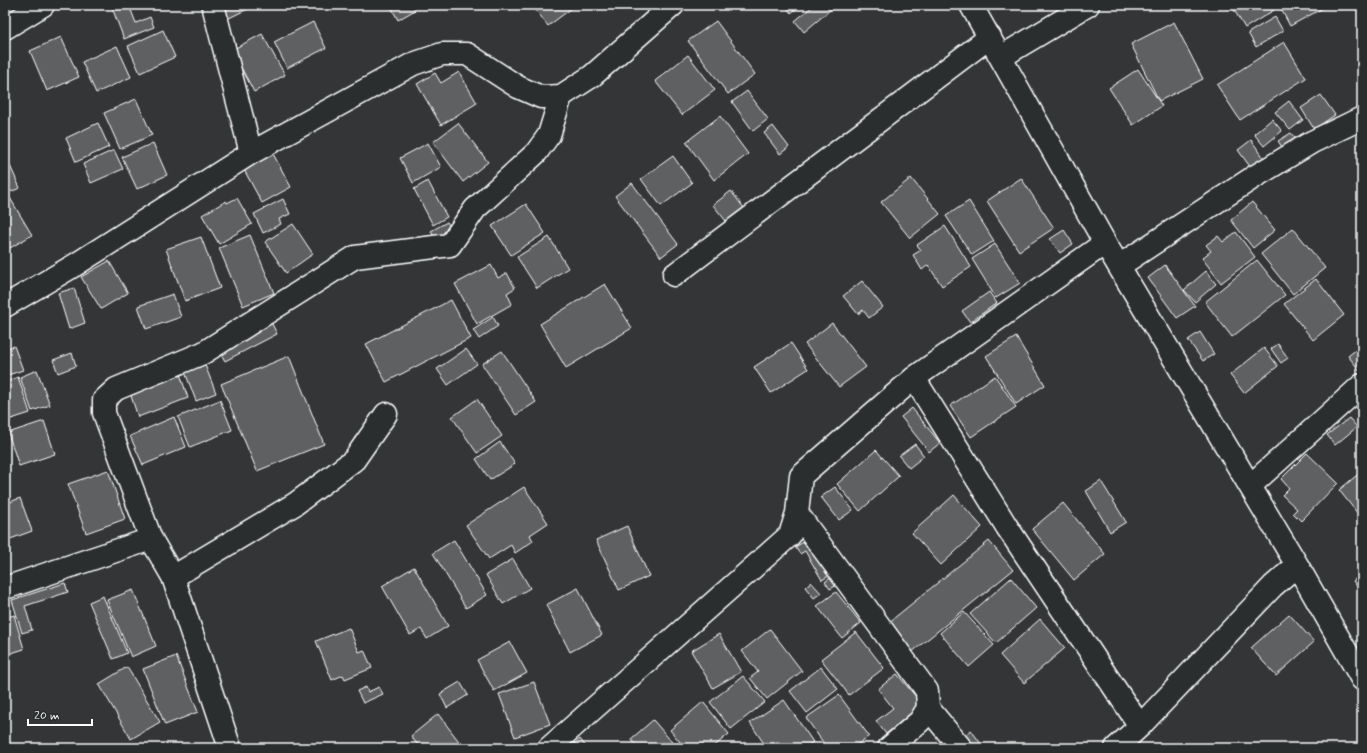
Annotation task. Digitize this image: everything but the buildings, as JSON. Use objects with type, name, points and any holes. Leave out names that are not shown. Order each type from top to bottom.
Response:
[{"type":"street","points":[[5,28],[43,5]]},
{"type":"street","points":[[213,5],[251,153]]},
{"type":"street","points":[[5,306],[75,265],[251,153],[413,64],[442,54],[467,54],[518,87],[541,97],[561,96],[592,76],[673,5]]},
{"type":"street","points":[[971,5],[1105,243],[1360,673]]},
{"type":"street","points":[[1001,58],[1088,5]]},
{"type":"street","points":[[674,275],[990,37]]},
{"type":"street","points":[[230,748],[173,577],[151,539],[104,413],[104,400],[116,389],[203,353],[355,257],[450,245],[475,209],[536,153],[550,135],[561,96]]},
{"type":"street","points":[[1119,266],[1267,169],[1312,142],[1362,118]]},
{"type":"street","points":[[549,748],[790,535],[797,513],[801,476],[914,378],[1105,243]]},
{"type":"street","points":[[914,378],[1007,527],[1140,726]]},
{"type":"street","points":[[1250,486],[1362,385]]},
{"type":"street","points":[[173,577],[295,504],[354,460],[386,414]]},
{"type":"street","points":[[797,513],[927,691],[928,708],[920,721],[889,748]]},
{"type":"street","points":[[5,588],[151,539]]},
{"type":"street","points":[[1116,748],[1140,726],[1273,586],[1297,565]]},
{"type":"street","points":[[928,708],[961,748]]}]
